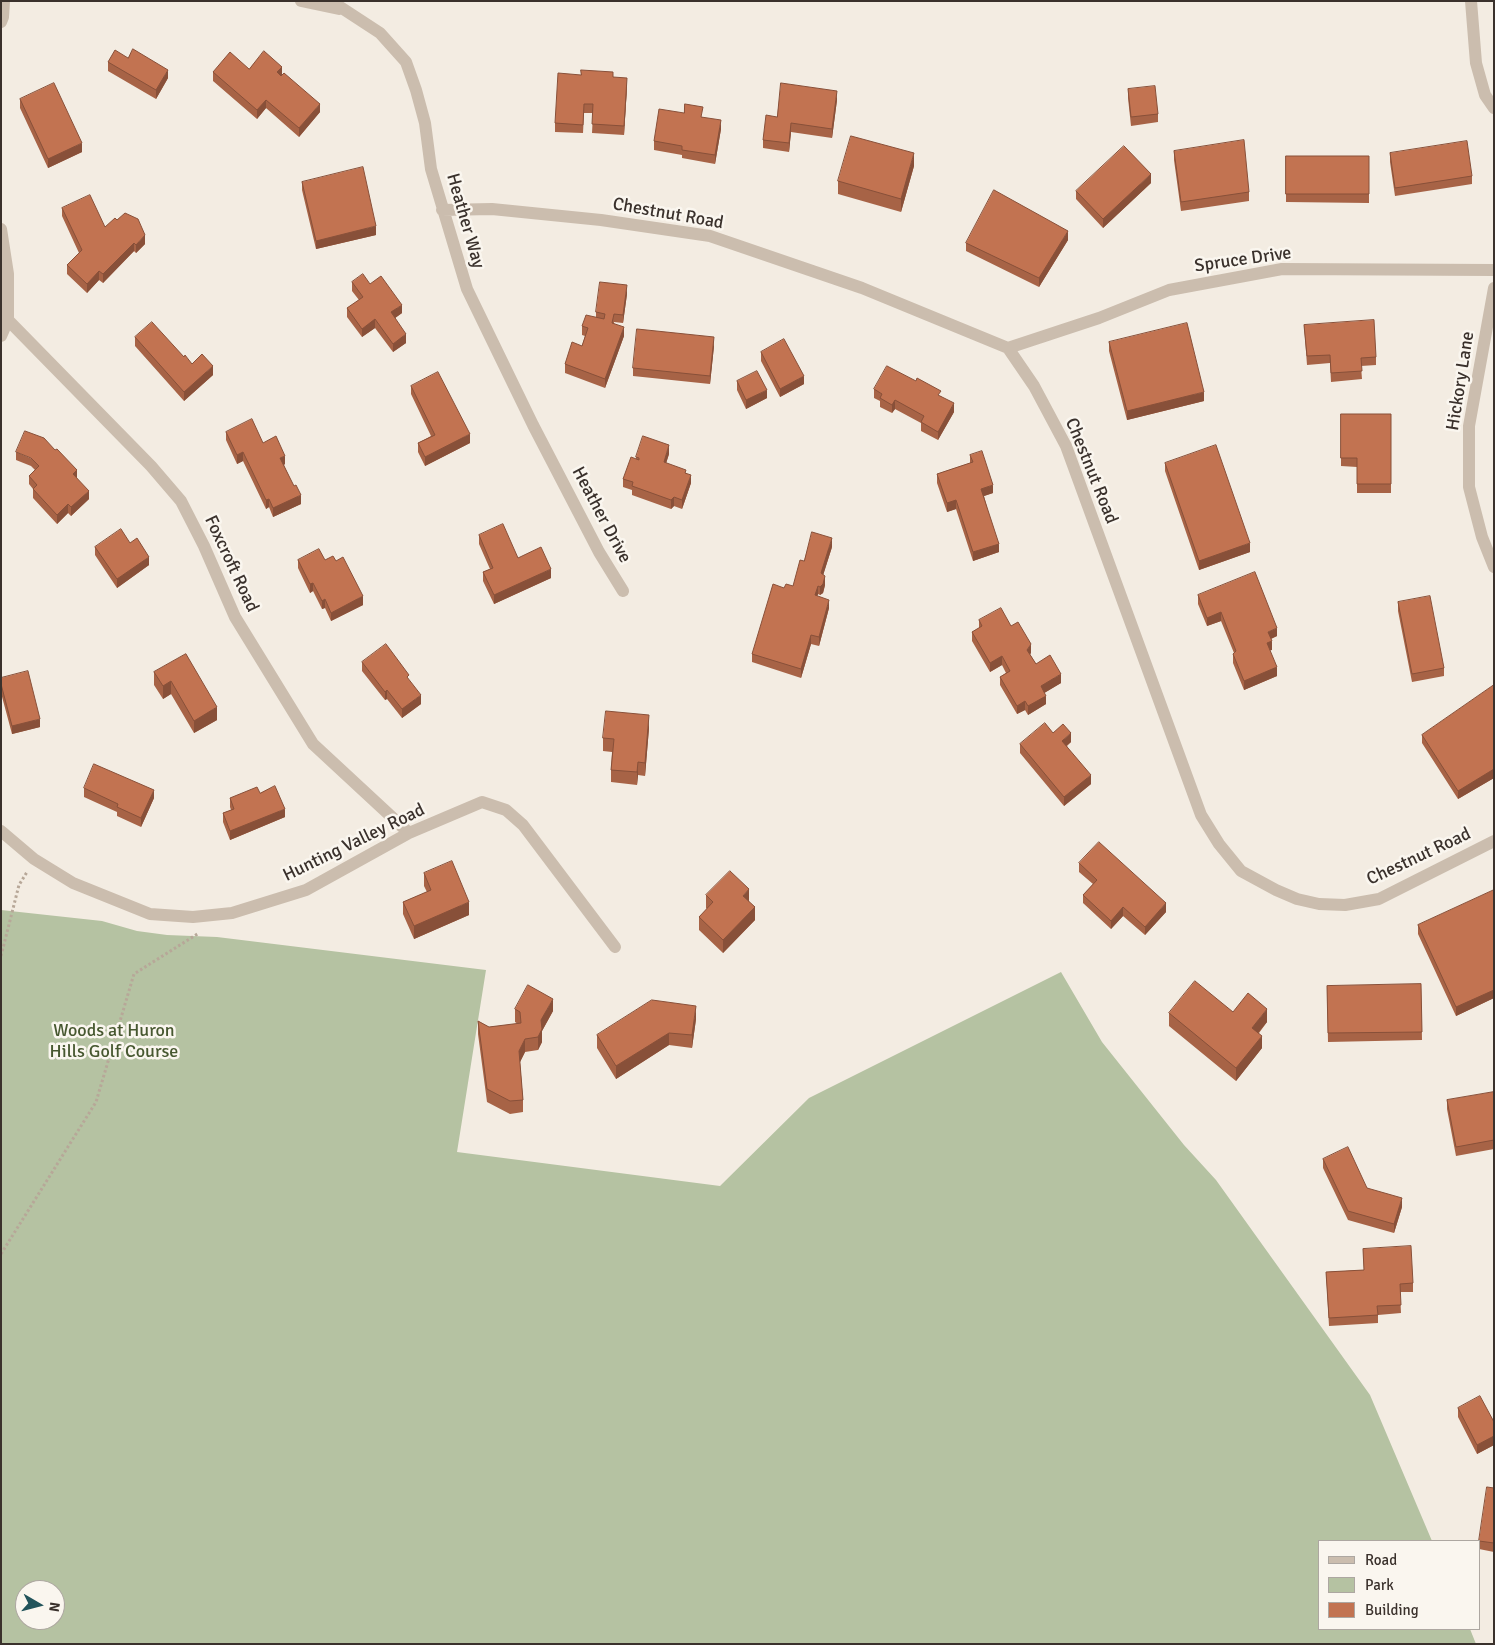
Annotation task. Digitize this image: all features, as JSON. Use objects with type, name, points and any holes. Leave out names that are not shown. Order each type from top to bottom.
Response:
[{"type":"street","points":[[1,22],[4,1]]},
{"type":"street","name":"Heather Way","points":[[301,1],[344,10]]},
{"type":"street","name":"Heather Way","points":[[331,1],[380,33],[406,62],[426,123],[431,169],[442,210],[467,289],[506,372],[549,456]]},
{"type":"street","points":[[1471,1],[1476,62],[1485,95],[1494,108]]},
{"type":"street","name":"Chestnut Road","points":[[442,210],[492,209],[601,220],[710,236],[862,288],[1008,348],[1034,386],[1066,446],[1201,815],[1219,844],[1241,871],[1297,899],[1319,904],[1346,905],[1379,899],[1494,841]]},
{"type":"street","points":[[1,229],[8,274],[8,320],[1,336]]},
{"type":"street","name":"Spruce Drive","points":[[1008,348],[1099,318],[1169,290],[1282,269],[1494,270]]},
{"type":"street","name":"Hickory Lane","points":[[1494,288],[1469,426],[1469,487],[1482,537],[1494,567]]},
{"type":"street","name":"Foxcroft Road","points":[[8,320],[151,466],[181,501],[204,546],[235,617],[313,744],[409,833]]},
{"type":"street","name":"Heather Drive","points":[[549,456],[599,552],[622,591]]},
{"type":"street","name":"Hunting Valley Road","points":[[1,831],[34,859],[73,883],[150,914],[193,918],[232,913],[306,890],[409,833],[482,802],[506,810],[523,825],[615,947]]},
{"type":"path","points":[[1,956],[19,885],[34,859]]},
{"type":"path","points":[[1,1254],[96,1102],[134,974],[207,928]]},
{"type":"green space","name":"Woods at Huron Hills Golf Course","points":[[1,910],[102,921],[137,931],[167,935],[217,937],[486,970],[457,1152],[720,1186],[809,1098],[1061,972],[1102,1042],[1184,1145],[1216,1180],[1370,1395],[1432,1540],[1318,1540],[1318,1630],[1470,1630],[1476,1644],[1,1644]]},
{"type":"building","points":[[133,49],[168,70],[156,90],[108,62],[115,50],[128,58]]},
{"type":"building","points":[[264,51],[282,67],[277,72],[281,76],[284,73],[320,104],[299,128],[266,100],[257,110],[213,72],[230,52],[249,69]]},
{"type":"building","points":[[581,70],[613,72],[613,77],[627,78],[624,126],[592,124],[593,104],[584,104],[583,125],[555,123],[558,73],[581,75]]},
{"type":"building","points":[[54,83],[82,143],[48,159],[20,99]]},
{"type":"building","points":[[781,83],[837,91],[832,129],[791,123],[789,143],[763,140],[766,115],[777,117]]},
{"type":"building","points":[[1155,86],[1158,114],[1131,117],[1128,89]]},
{"type":"building","points":[[685,104],[703,107],[701,117],[721,120],[715,155],[682,150],[682,146],[654,141],[659,109],[684,113]]},
{"type":"building","points":[[851,136],[914,153],[901,199],[838,181]]},
{"type":"building","points":[[1244,140],[1249,192],[1181,202],[1174,151]]},
{"type":"building","points":[[1467,141],[1472,176],[1395,188],[1390,153]]},
{"type":"building","points":[[1124,146],[1151,174],[1103,219],[1076,191]]},
{"type":"building","points":[[1286,156],[1369,156],[1369,194],[1286,194]]},
{"type":"building","points":[[363,167],[376,226],[316,241],[302,182]]},
{"type":"building","points":[[994,190],[1068,231],[1039,278],[966,243]]},
{"type":"building","points":[[90,195],[105,227],[115,218],[117,220],[125,213],[138,219],[145,235],[136,245],[134,243],[103,274],[99,271],[87,284],[67,265],[82,250],[62,208]]},
{"type":"building","points":[[363,274],[370,284],[381,276],[402,305],[391,312],[406,334],[393,344],[375,319],[362,329],[347,308],[363,297],[352,282]]},
{"type":"building","points":[[600,282],[627,285],[623,315],[614,314],[612,323],[624,327],[605,379],[565,364],[572,342],[582,346],[588,328],[582,326],[586,315],[604,319],[605,314],[596,312]]},
{"type":"building","points":[[1374,320],[1376,357],[1361,358],[1362,371],[1331,373],[1330,355],[1307,356],[1304,325]]},
{"type":"building","points":[[152,322],[192,364],[202,354],[213,366],[184,392],[135,337]]},
{"type":"building","points":[[1187,323],[1204,392],[1127,411],[1109,342]]},
{"type":"building","points":[[637,329],[714,337],[710,376],[633,368]]},
{"type":"building","points":[[784,339],[804,376],[780,389],[761,352]]},
{"type":"building","points":[[887,366],[916,381],[917,378],[941,391],[938,395],[954,403],[938,432],[921,422],[924,416],[895,400],[892,405],[880,398],[882,394],[874,389]]},
{"type":"building","points":[[757,371],[767,390],[746,400],[737,381]]},
{"type":"building","points":[[438,372],[470,434],[425,457],[418,443],[435,435],[411,386]]},
{"type":"building","points":[[1341,414],[1391,414],[1391,484],[1357,484],[1357,458],[1341,458]]},
{"type":"building","points":[[252,419],[263,443],[276,436],[285,456],[280,458],[294,486],[296,485],[301,495],[273,508],[269,499],[266,500],[243,452],[237,455],[226,432]]},
{"type":"building","points":[[25,431],[44,438],[55,450],[57,449],[77,470],[73,474],[89,491],[71,507],[68,504],[57,515],[33,489],[37,485],[29,476],[39,466],[31,458],[16,452]]},
{"type":"building","points":[[643,436],[669,445],[664,462],[686,470],[685,473],[691,475],[682,500],[674,497],[671,500],[632,486],[633,482],[623,479],[631,457],[639,460],[636,457]]},
{"type":"building","points":[[1216,445],[1250,543],[1199,561],[1165,463]]},
{"type":"building","points":[[982,451],[993,485],[981,489],[999,544],[973,552],[956,500],[947,503],[937,474],[973,462],[970,455]]},
{"type":"building","points":[[503,524],[518,558],[541,547],[551,569],[494,595],[483,572],[493,568],[479,535]]},
{"type":"building","points":[[121,529],[130,543],[137,538],[149,557],[117,579],[95,547]]},
{"type":"building","points":[[812,532],[832,538],[821,573],[825,576],[823,584],[820,587],[818,586],[815,595],[829,600],[819,637],[811,635],[801,669],[752,654],[773,584],[784,588],[786,584],[793,586],[800,560],[804,561]]},
{"type":"building","points":[[319,549],[325,560],[333,556],[336,561],[343,557],[363,596],[331,613],[325,599],[322,601],[313,583],[310,584],[298,560]]},
{"type":"building","points":[[1255,572],[1277,628],[1268,632],[1272,641],[1267,643],[1277,667],[1244,681],[1233,654],[1236,651],[1221,612],[1207,618],[1198,595]]},
{"type":"building","points":[[1430,596],[1444,668],[1412,674],[1398,602]]},
{"type":"building","points":[[1001,608],[1011,626],[1018,622],[1031,644],[1027,650],[1036,664],[1050,655],[1061,674],[1041,686],[1046,696],[1028,706],[1025,701],[1017,706],[1000,677],[1010,671],[1002,656],[990,663],[972,632],[982,626],[979,620]]},
{"type":"building","points":[[386,644],[421,695],[402,709],[387,690],[385,692],[362,662]]},
{"type":"building","points":[[186,654],[217,707],[194,721],[171,681],[163,686],[154,672]]},
{"type":"building","points":[[28,671],[40,719],[12,726],[1,678]]},
{"type":"building","points":[[1494,685],[1494,769],[1458,791],[1422,735]]},
{"type":"building","points":[[606,711],[649,715],[645,763],[638,762],[637,772],[611,770],[614,739],[603,738]]},
{"type":"building","points":[[1045,723],[1053,733],[1063,724],[1071,733],[1062,741],[1091,775],[1064,797],[1020,744]]},
{"type":"building","points":[[94,764],[154,790],[141,818],[117,807],[118,804],[84,788]]},
{"type":"building","points":[[275,786],[285,809],[230,831],[223,813],[234,809],[230,798],[257,787],[260,793]]},
{"type":"building","points":[[1099,842],[1166,903],[1145,927],[1123,907],[1111,921],[1083,895],[1097,880],[1079,863]]},
{"type":"building","points":[[452,861],[469,902],[414,926],[403,902],[431,890],[424,873]]},
{"type":"building","points":[[730,871],[749,889],[743,896],[755,907],[723,940],[699,917],[713,902],[706,895]]},
{"type":"building","points":[[1494,890],[1494,990],[1456,1007],[1418,925]]},
{"type":"building","points":[[1195,981],[1233,1012],[1248,993],[1267,1009],[1252,1028],[1262,1036],[1236,1068],[1169,1013]]},
{"type":"building","points":[[1421,984],[1422,1032],[1328,1033],[1327,986]]},
{"type":"building","points":[[528,985],[553,999],[541,1020],[542,1029],[538,1037],[525,1039],[519,1051],[523,1100],[510,1101],[487,1089],[478,1021],[489,1027],[521,1023],[520,1012],[515,1009]]},
{"type":"building","points":[[652,1000],[696,1006],[692,1035],[669,1033],[616,1066],[597,1035]]},
{"type":"building","points":[[1494,1092],[1494,1140],[1456,1147],[1447,1100]]},
{"type":"building","points":[[1348,1147],[1367,1188],[1402,1198],[1394,1224],[1348,1211],[1323,1159]]},
{"type":"building","points":[[1411,1246],[1413,1283],[1400,1284],[1401,1305],[1377,1306],[1378,1315],[1329,1318],[1326,1272],[1364,1270],[1363,1249]]},
{"type":"building","points":[[1480,1396],[1494,1422],[1494,1436],[1477,1445],[1458,1408]]},
{"type":"building","points":[[1487,1487],[1494,1488],[1494,1543],[1479,1540]]}]
